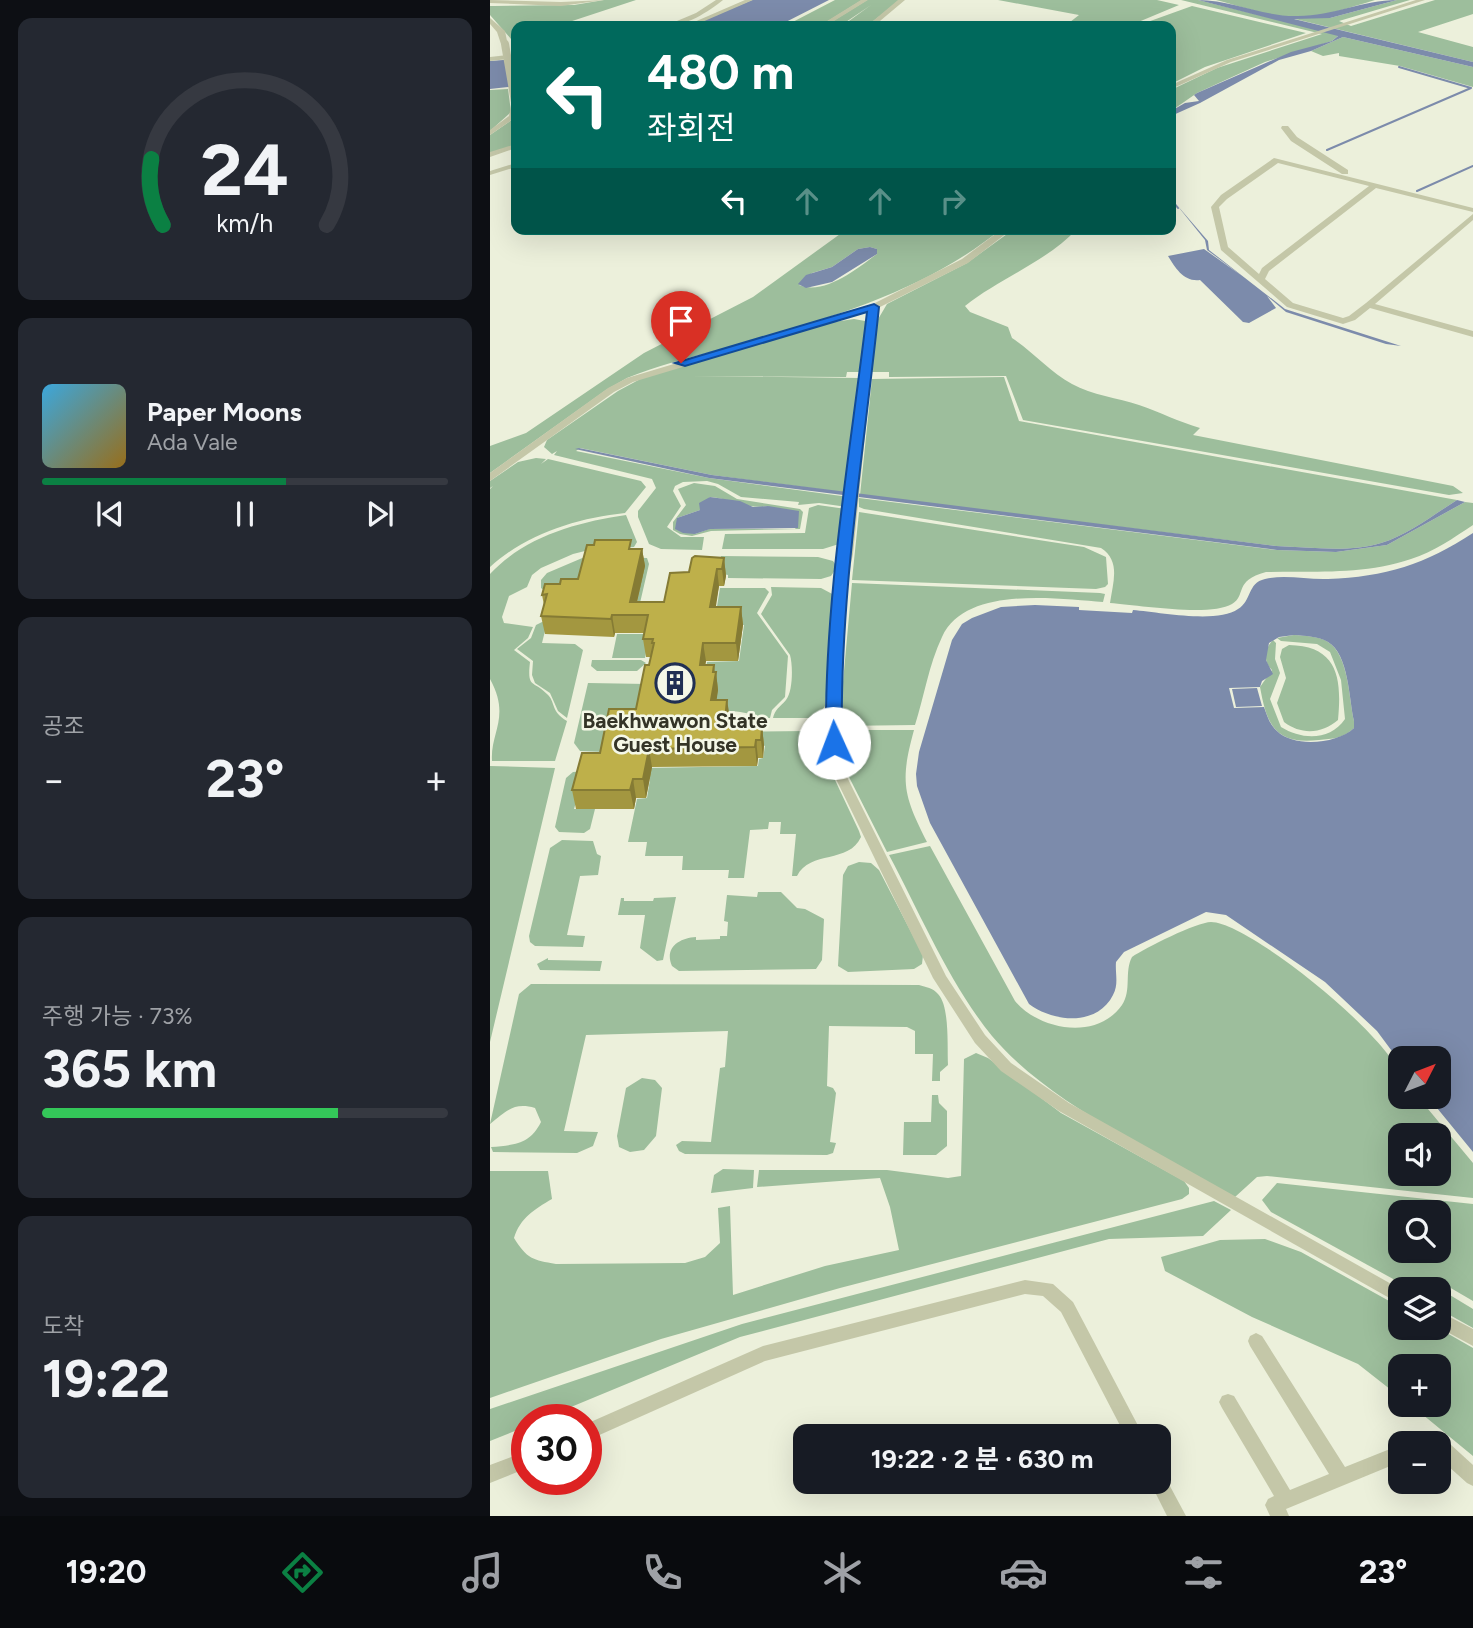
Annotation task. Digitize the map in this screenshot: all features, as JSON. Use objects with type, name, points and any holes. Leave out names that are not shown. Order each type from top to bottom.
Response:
[{"type":"street","points":[[490,4],[561,5],[601,0]]},
{"type":"street","points":[[680,21],[720,0]]},
{"type":"street","points":[[702,21],[750,0]]},
{"type":"street","points":[[830,21],[865,0]]},
{"type":"street","points":[[876,21],[902,0]]},
{"type":"street","points":[[1176,85],[1219,65],[1422,0]]},
{"type":"street","points":[[698,14],[711,18]]},
{"type":"street","points":[[490,20],[501,31],[511,79]]},
{"type":"street","points":[[490,133],[511,118]]},
{"type":"street","points":[[1285,128],[1294,139],[1345,172],[1395,190]]},
{"type":"street","points":[[490,155],[511,148]]},
{"type":"street","points":[[1473,210],[1277,160],[1224,197],[1215,207],[1224,248],[1290,305],[1333,319],[1349,319],[1369,305],[1473,216]]},
{"type":"street","points":[[490,173],[511,167]]},
{"type":"street","points":[[1260,280],[1265,270],[1375,185]]},
{"type":"street","points":[[490,478],[611,390],[630,380],[874,307],[965,261],[1000,235]]},
{"type":"street","points":[[1369,305],[1473,334]]},
{"type":"street","points":[[874,307],[842,583],[833,700],[834,743],[841,778],[940,978],[969,1023],[1006,1067],[1064,1107],[1388,1290]]},
{"type":"street","points":[[602,1426],[764,1353],[1025,1287],[1046,1289],[1067,1307],[1128,1424]]},
{"type":"street","points":[[1451,1325],[1473,1338]]},
{"type":"street","points":[[1256,1341],[1341,1477]]},
{"type":"street","points":[[1228,1402],[1283,1508],[1341,1477],[1388,1458]]},
{"type":"street","points":[[1451,1456],[1473,1477]]},
{"type":"street","points":[[490,1474],[511,1465]]},
{"type":"street","points":[[1165,1494],[1177,1516]]},
{"type":"green space","points":[[604,0],[636,0],[572,21],[511,21],[511,39],[490,15],[490,6],[574,5]]},
{"type":"green space","points":[[835,0],[862,0],[828,21],[795,21]]},
{"type":"green space","points":[[867,0],[900,0],[873,21],[849,21],[871,5],[847,21],[833,21]]},
{"type":"green space","points":[[998,0],[1157,0],[1179,5],[1141,21],[1071,21],[1079,15]]},
{"type":"green space","points":[[1181,0],[1198,0],[1339,35],[1332,41],[1265,62],[1197,93],[1176,108],[1176,88],[1217,68],[1322,34]]},
{"type":"green space","points":[[1216,0],[1375,0],[1328,13],[1292,17],[1264,13]]},
{"type":"green space","points":[[1397,0],[1410,0],[1339,21],[1351,26],[1435,0],[1473,0],[1473,14],[1418,32],[1473,47],[1473,62],[1291,18],[1330,18]]},
{"type":"green space","points":[[1192,6],[1306,33],[1205,67],[1176,82],[1176,21],[1150,21]]},
{"type":"green space","points":[[1343,37],[1473,67],[1473,87],[1400,66],[1339,56],[1339,53],[1323,56],[1311,51]]},
{"type":"green space","points":[[508,89],[511,112],[490,131],[490,90]]},
{"type":"green space","points":[[511,120],[511,147],[490,154],[490,135]]},
{"type":"green space","points":[[839,235],[993,235],[937,272],[866,304],[793,329],[627,378],[606,390],[490,473],[490,446],[526,433],[644,353],[753,297]],"holes":[[[870,247],[877,249],[877,254],[830,284],[819,287],[799,285],[812,273],[832,267],[858,249]]]},
{"type":"green space","points":[[1006,235],[1071,235],[1051,251],[965,306],[970,312],[1008,327],[1012,338],[1072,384],[1200,428],[1193,435],[1453,486],[1463,493],[1449,495],[1023,420],[1006,376],[889,377],[889,372],[872,372],[877,321],[887,304],[967,263]]},
{"type":"green space","points":[[854,319],[867,324],[860,372],[847,372],[846,377],[690,376],[859,378],[848,493],[712,475],[580,448],[576,451],[709,478],[849,497],[847,507],[819,503],[798,505],[799,502],[741,497],[707,481],[683,482],[675,486],[673,491],[681,506],[667,527],[681,537],[704,537],[702,550],[661,549],[649,544],[638,517],[638,511],[656,488],[652,479],[554,455],[557,451],[552,454],[544,447],[547,440],[618,391],[644,377],[834,322]]},
{"type":"green space","points":[[1004,377],[1019,421],[1457,500],[1411,530],[1381,543],[1356,548],[1329,549],[1276,546],[860,495],[872,379]]},
{"type":"green space","points":[[546,459],[541,464],[548,459],[641,481],[646,487],[625,513],[589,519],[553,530],[520,545],[490,567],[490,489],[493,486],[490,488],[490,481],[518,462]]},
{"type":"green space","points":[[694,483],[715,486],[737,499],[800,509],[803,512],[800,529],[711,531],[692,536],[680,534],[673,530],[673,522],[686,505],[678,489]],"holes":[[[710,497],[754,506],[768,506],[796,529],[709,529],[695,534],[677,518],[700,510]]]},
{"type":"green space","points":[[859,498],[1277,550],[1336,552],[1387,545],[1465,502],[1473,503],[1473,525],[1428,553],[1393,564],[1339,571],[1266,572],[1249,580],[1232,604],[1222,608],[1191,610],[1110,603],[1114,572],[1111,559],[1101,548],[864,509],[859,507]]},
{"type":"green space","points":[[818,505],[846,509],[843,539],[839,544],[823,549],[722,549],[725,534],[805,533],[809,508]]},
{"type":"green space","points":[[859,512],[1084,547],[1106,557],[1108,584],[1096,589],[852,580]]},
{"type":"green space","points":[[626,515],[637,542],[634,547],[589,550],[573,554],[541,568],[532,575],[527,587],[509,596],[502,617],[504,623],[533,627],[528,638],[514,650],[530,662],[530,680],[550,697],[558,714],[567,721],[555,761],[492,761],[499,704],[490,679],[490,574],[519,550],[552,533]]},
{"type":"green space","points":[[587,556],[647,558],[649,564],[640,603],[637,602],[644,566],[583,587],[545,591],[541,588],[541,580],[547,573]]},
{"type":"green space","points":[[721,556],[818,557],[833,561],[837,567],[831,576],[821,579],[728,578],[728,575],[718,573]]},
{"type":"green space","points":[[852,583],[1105,594],[1103,602],[1015,599],[992,602],[971,609],[954,620],[937,647],[915,725],[839,726]]},
{"type":"green space","points":[[771,587],[821,588],[836,596],[825,706],[820,713],[809,718],[773,718],[788,696],[792,672],[790,655],[761,614],[772,595]]},
{"type":"green space","points":[[720,588],[765,588],[769,592],[757,613],[788,656],[785,697],[772,710],[770,718],[726,712],[716,704],[717,683],[704,683],[707,662],[739,661],[744,625],[714,625]]},
{"type":"green space","points":[[548,619],[542,643],[575,644],[583,650],[567,718],[558,711],[550,693],[535,683],[532,675],[533,661],[517,649],[531,638],[536,625]]},
{"type":"green space","points":[[617,634],[649,634],[645,658],[612,658]]},
{"type":"green space","points":[[1294,635],[1324,640],[1335,648],[1340,657],[1347,678],[1354,721],[1354,728],[1346,734],[1324,740],[1304,741],[1283,735],[1270,722],[1260,687],[1272,670],[1266,655],[1273,640],[1276,643],[1275,659],[1280,673],[1270,699],[1281,727],[1307,736],[1324,735],[1345,719],[1341,680],[1330,652],[1317,644],[1281,641],[1277,638]]},
{"type":"green space","points":[[1289,645],[1318,651],[1333,667],[1337,678],[1339,705],[1338,720],[1332,725],[1304,731],[1284,722],[1277,703],[1286,678],[1280,657],[1282,649]]},
{"type":"green space","points":[[592,660],[641,660],[646,663],[637,671],[597,671],[591,666]]},
{"type":"green space","points":[[588,683],[647,684],[642,710],[605,752],[580,751],[574,743]]},
{"type":"green space","points":[[839,730],[914,730],[907,762],[906,788],[913,812],[927,842],[887,852],[849,777]]},
{"type":"green space","points":[[807,731],[823,738],[835,780],[859,831],[861,837],[848,851],[811,863],[797,876],[792,876],[796,834],[780,834],[781,822],[769,822],[768,829],[750,830],[744,878],[728,878],[729,870],[682,870],[683,856],[645,856],[647,842],[628,842],[637,799],[647,798],[650,779],[641,778],[645,768],[758,766],[765,746],[731,732]]},
{"type":"green space","points":[[490,766],[555,768],[490,1042]]},
{"type":"green space","points":[[585,771],[574,809],[595,809],[590,829],[584,833],[559,832],[555,827],[566,778],[573,772]]},
{"type":"green space","points":[[562,840],[593,841],[597,854],[601,856],[598,875],[580,876],[567,935],[585,936],[583,947],[535,946],[530,942],[529,936],[550,848]]},
{"type":"green space","points":[[930,846],[1015,1001],[1025,1011],[1053,1025],[1083,1027],[1098,1024],[1111,1016],[1125,999],[1132,957],[1159,942],[1204,923],[1230,927],[1285,961],[1316,985],[1372,1036],[1388,1055],[1388,1110],[1429,1110],[1440,1123],[1388,1123],[1388,1186],[1451,1186],[1451,1137],[1473,1163],[1473,1198],[1267,1176],[1257,1177],[1235,1197],[1106,1126],[1073,1105],[1015,1060],[992,1036],[962,994],[889,855]]},
{"type":"green space","points":[[859,862],[871,863],[879,870],[923,955],[922,964],[914,969],[848,972],[838,966],[843,875],[848,866]]},
{"type":"green space","points":[[758,892],[781,892],[797,908],[824,919],[822,960],[816,969],[679,971],[672,966],[672,949],[684,939],[720,939],[720,936],[727,936],[728,922],[724,921],[727,895],[757,897]]},
{"type":"green space","points":[[676,897],[663,960],[657,961],[640,948],[645,915],[618,915],[621,898],[624,898],[624,901],[653,901],[654,898]]},
{"type":"green space","points":[[548,958],[602,961],[600,971],[540,970],[537,964]]},
{"type":"green space","points":[[531,984],[919,985],[934,990],[942,1000],[948,1038],[948,1065],[940,1072],[940,1081],[932,1081],[933,1054],[915,1054],[915,1031],[907,1027],[829,1026],[827,1086],[833,1088],[836,1093],[830,1142],[836,1143],[833,1153],[685,1154],[679,1151],[676,1145],[682,1141],[711,1142],[720,1068],[725,1067],[728,1031],[586,1035],[564,1131],[598,1132],[593,1146],[577,1153],[493,1152],[491,1147],[527,1139],[541,1122],[535,1108],[521,1106],[506,1112],[490,1124],[519,994]]},
{"type":"green space","points":[[976,1053],[988,1058],[1061,1113],[1184,1181],[1189,1188],[1189,1194],[1182,1199],[840,1288],[661,1339],[490,1398],[490,1171],[548,1171],[552,1199],[524,1220],[514,1238],[531,1257],[556,1264],[685,1263],[705,1257],[720,1243],[718,1208],[730,1206],[733,1295],[825,1266],[899,1250],[890,1207],[880,1178],[757,1187],[759,1170],[887,1170],[948,1178],[961,1176],[964,1059]]},
{"type":"green space","points":[[642,1078],[655,1080],[662,1088],[656,1136],[644,1150],[630,1152],[619,1147],[617,1136],[626,1088]]},
{"type":"green space","points":[[932,1095],[938,1095],[939,1103],[947,1111],[947,1146],[936,1155],[903,1155],[904,1122],[931,1122]]},
{"type":"green space","points":[[723,1169],[754,1170],[753,1188],[711,1193],[714,1175]]},
{"type":"green space","points":[[1277,1183],[1436,1200],[1388,1200],[1388,1263],[1451,1263],[1451,1202],[1473,1204],[1473,1301],[1451,1288],[1451,1277],[1390,1277],[1271,1212],[1262,1200]]},
{"type":"green space","points":[[1214,1201],[1231,1210],[1203,1236],[1109,1239],[740,1337],[578,1404],[511,1404],[511,1432],[490,1441],[490,1409],[742,1324]]},
{"type":"green space","points":[[1265,1239],[1301,1252],[1388,1300],[1388,1340],[1451,1340],[1451,1335],[1473,1348],[1473,1456],[1451,1438],[1451,1431],[1443,1431],[1426,1417],[1451,1417],[1451,1354],[1388,1354],[1388,1388],[1358,1364],[1252,1317],[1165,1271],[1161,1257],[1220,1240]]},
{"type":"green space","points":[[1451,1296],[1473,1309],[1473,1328],[1451,1316]]},
{"type":"water","points":[[752,0],[829,0],[788,21],[701,21]]},
{"type":"water","points":[[1198,0],[1222,2],[1283,15],[1308,16],[1397,0],[1330,18],[1294,19],[1473,62],[1473,67],[1343,37],[1311,51],[1279,60],[1176,114],[1176,108],[1185,103],[1199,101],[1194,95],[1197,93],[1291,52],[1332,41],[1338,36]]},
{"type":"water","points":[[511,59],[511,87],[490,89],[490,61]]},
{"type":"water","points":[[1176,204],[1208,241],[1209,250],[1285,309],[1401,346],[1386,344],[1286,312],[1267,296],[1276,308],[1249,323],[1243,322],[1200,280],[1189,279],[1181,274],[1168,256],[1204,249],[1242,276],[1207,250],[1205,240]]},
{"type":"water","points":[[858,249],[877,249],[877,254],[832,282],[806,288],[798,284],[806,275],[832,267]]},
{"type":"water","points":[[575,449],[712,475],[1276,546],[1329,549],[1369,546],[1401,535],[1457,500],[1465,502],[1387,545],[1336,552],[1277,550],[709,478]]},
{"type":"water","points":[[710,497],[740,501],[753,507],[768,506],[799,511],[798,528],[710,529],[695,534],[675,529],[677,518],[700,510],[699,503]]},
{"type":"water","points":[[1473,533],[1473,1152],[1439,1110],[1451,1110],[1451,1046],[1388,1046],[1377,1031],[1325,982],[1226,915],[1206,912],[1124,952],[1116,962],[1113,995],[1106,1005],[1086,1017],[1050,1015],[1029,1004],[930,823],[917,786],[919,752],[952,640],[962,624],[1001,607],[1035,605],[1079,607],[1079,610],[1132,613],[1133,610],[1216,616],[1242,606],[1255,584],[1265,579],[1349,578],[1387,572],[1439,553]],"holes":[[[1294,635],[1316,637],[1328,642],[1340,656],[1349,690],[1354,728],[1337,738],[1304,742],[1284,736],[1275,729],[1264,707],[1234,708],[1229,688],[1260,687],[1262,681],[1273,674],[1266,660],[1269,643],[1279,637]]]},
{"type":"water","points":[[1257,688],[1262,706],[1236,707],[1232,689]]},
{"type":"building","name":"Baekhwawon State Guest House","points":[[595,540],[631,540],[629,549],[642,549],[630,602],[664,602],[670,573],[689,572],[692,558],[695,556],[724,558],[722,569],[717,569],[710,607],[741,607],[736,643],[703,643],[700,665],[714,665],[713,672],[716,672],[711,700],[727,700],[725,720],[759,720],[758,727],[762,727],[761,740],[756,740],[755,747],[649,749],[643,779],[633,779],[630,790],[572,790],[582,753],[600,753],[609,709],[636,709],[645,665],[649,665],[654,643],[653,639],[643,639],[648,615],[612,615],[611,619],[541,616],[547,594],[542,595],[545,584],[560,584],[561,579],[578,579],[587,545],[594,545]]},
{"type":"waterway","points":[[1327,150],[1471,88],[1399,67]]},
{"type":"waterway","points":[[1417,191],[1473,166]]},
{"type":"place","name":"Baekhwawon State Guest House","points":[[675,683]]},
{"type":"route","points":[[681,363],[874,307],[848,554],[842,583],[833,700],[834,743]]}]
